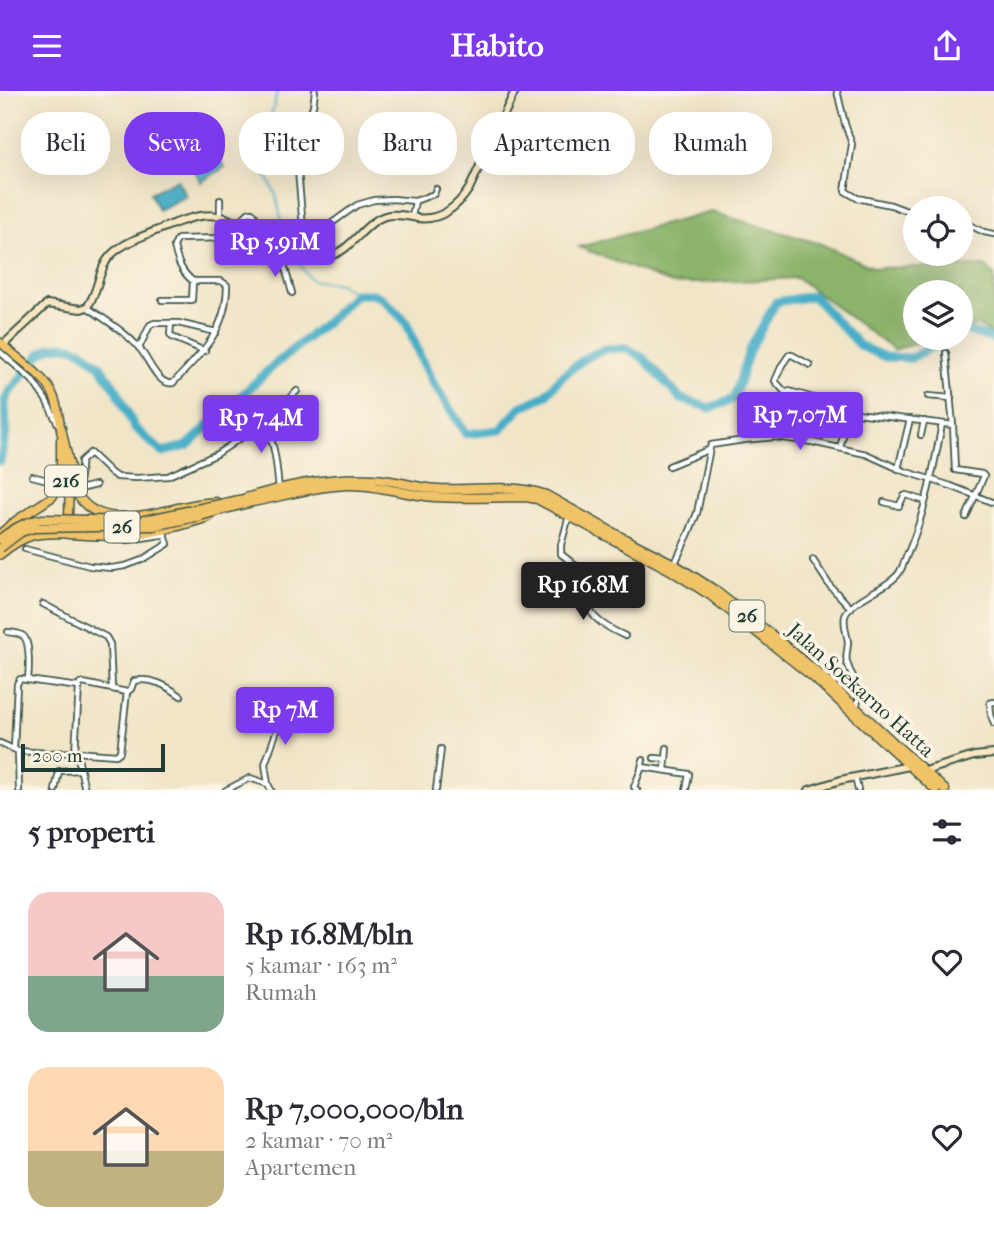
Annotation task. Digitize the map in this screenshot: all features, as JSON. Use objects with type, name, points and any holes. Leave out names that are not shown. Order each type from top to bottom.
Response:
[{"type":"highway","points":[[0,534],[52,497],[59,483],[61,428]]},
{"type":"highway","points":[[61,428],[79,499],[94,512],[120,516],[154,514],[186,506],[250,500]]},
{"type":"highway","name":"Jalan Soekarno Hatta","points":[[0,548],[21,532],[34,528],[154,526],[200,516],[279,490],[328,480],[377,479],[439,489],[498,488],[534,492],[674,564],[713,589],[817,672],[945,790]]},
{"type":"highway","name":"Jalan Soekarno Hatta","points":[[0,539],[20,525],[33,520],[140,521],[250,500],[350,485],[382,487],[435,497],[544,498],[569,516],[672,571],[710,595],[788,656],[936,790]]},
{"type":"highway","points":[[68,534],[161,533],[250,500]]},
{"type":"main road","name":"216","points":[[3,349],[52,390],[61,428],[69,499],[68,534]]},
{"type":"main road","points":[[0,555],[22,539],[33,535],[68,534]]},
{"type":"street","points":[[311,112],[315,91]]},
{"type":"street","points":[[3,349],[31,317],[47,304],[81,309],[87,307],[106,262],[117,250],[152,232],[191,217],[220,217],[237,224],[262,252],[268,255],[282,257],[298,253],[326,257],[347,246],[384,216],[421,218],[450,210],[461,201],[469,189],[515,91]]},
{"type":"street","points":[[837,91],[852,144],[845,192],[857,198],[903,210]]},
{"type":"street","points":[[297,175],[304,238],[298,253]]},
{"type":"street","points":[[304,238],[326,228],[356,205],[374,200],[415,201],[433,194],[436,189]]},
{"type":"street","points":[[219,200],[220,217]]},
{"type":"street","points":[[412,217],[415,201]]},
{"type":"street","points":[[237,224],[252,212],[260,223]]},
{"type":"street","points":[[973,227],[984,233],[994,234]]},
{"type":"street","points":[[87,307],[139,348],[162,381],[173,383],[205,351],[216,332],[225,307],[227,289],[226,283],[193,281],[182,271],[174,246],[178,239],[224,238],[246,251],[262,252]]},
{"type":"street","points":[[282,257],[292,293]]},
{"type":"street","points":[[162,300],[192,300],[193,281]]},
{"type":"street","points":[[139,348],[152,323],[178,323],[216,332]]},
{"type":"street","points":[[171,324],[172,337],[205,351]]},
{"type":"street","points":[[946,353],[954,469],[958,472],[984,475],[966,517]]},
{"type":"street","points":[[785,392],[775,381],[789,355],[810,365]]},
{"type":"street","points":[[96,485],[76,490],[82,468],[81,461],[90,453],[117,477],[168,477],[217,454],[264,422],[297,391]]},
{"type":"street","points":[[785,392],[803,394],[849,412],[953,425]]},
{"type":"street","points":[[775,437],[777,408],[785,392]]},
{"type":"street","points":[[928,396],[951,398]]},
{"type":"street","points":[[840,448],[849,412]]},
{"type":"street","points":[[254,413],[264,422],[271,435],[279,490]]},
{"type":"street","points":[[898,469],[910,419]]},
{"type":"street","points":[[921,435],[924,421]]},
{"type":"street","points":[[856,708],[860,696],[846,655],[846,613],[898,575],[914,538],[925,501],[942,424]]},
{"type":"street","points":[[674,564],[697,513],[709,450],[711,445],[721,443],[775,437],[794,438],[840,448],[866,454],[898,469],[994,503]]},
{"type":"street","points":[[669,466],[709,450]]},
{"type":"street","points":[[32,476],[59,483]]},
{"type":"street","points":[[884,502],[899,506],[905,495],[925,501]]},
{"type":"street","points":[[569,516],[561,555],[589,576]]},
{"type":"street","points":[[25,549],[90,566],[112,568],[142,560],[168,544],[165,535],[161,533],[129,540],[113,540]]},
{"type":"street","points":[[813,560],[830,586],[851,608]]},
{"type":"street","points":[[572,564],[566,574],[593,600],[590,608],[592,612],[605,626],[625,636]]},
{"type":"street","points":[[43,604],[106,637],[110,644],[112,688]]},
{"type":"street","points":[[8,632],[22,635],[26,640],[28,680]]},
{"type":"street","points":[[19,790],[16,750],[17,684],[20,678],[79,687]]},
{"type":"street","points":[[0,743],[16,750],[116,755],[119,754],[127,691],[131,689],[134,681],[158,682],[181,696]]},
{"type":"street","points":[[85,790],[75,752],[79,684],[127,691]]},
{"type":"street","points":[[994,702],[990,703],[990,708],[994,724]]},
{"type":"street","points":[[270,787],[265,764],[284,710]]},
{"type":"street","points":[[665,770],[667,748]]},
{"type":"street","points":[[436,790],[440,749]]},
{"type":"street","points":[[925,771],[974,756],[994,754]]},
{"type":"street","points":[[654,758],[666,759]]},
{"type":"street","points":[[637,790],[634,787],[643,760]]},
{"type":"street","points":[[813,789],[831,782],[909,766]]},
{"type":"street","points":[[641,768],[689,772],[686,790]]},
{"type":"street","points":[[55,790],[59,771],[80,770]]},
{"type":"street","points":[[855,777],[858,790]]},
{"type":"street","points":[[226,790],[250,778],[270,787]]},
{"type":"green space","points":[[711,212],[821,244],[874,268],[985,266],[994,275],[994,335],[977,325],[973,326],[973,280],[903,280],[903,347],[894,350],[797,278],[673,284],[579,247]]},
{"type":"water","points":[[197,175],[212,175],[201,182]]},
{"type":"water","points":[[177,179],[186,196],[158,210],[150,193]]},
{"type":"waterway","points":[[277,91],[266,125],[262,166],[276,195],[287,248],[311,280],[341,284],[355,294]]},
{"type":"waterway","points":[[0,461],[6,433],[5,401],[8,394],[41,353],[52,347],[75,348],[99,365],[117,390],[134,427],[162,452],[187,446],[355,294],[373,294],[382,298],[406,322],[433,383],[466,434],[500,430],[521,407],[545,396],[562,376],[587,357],[605,349],[627,348],[643,358],[681,399],[710,408],[734,399],[749,351],[776,302],[813,296],[860,346],[885,357],[911,358],[926,350]]},
{"type":"waterway","points":[[973,333],[994,339]]}]
